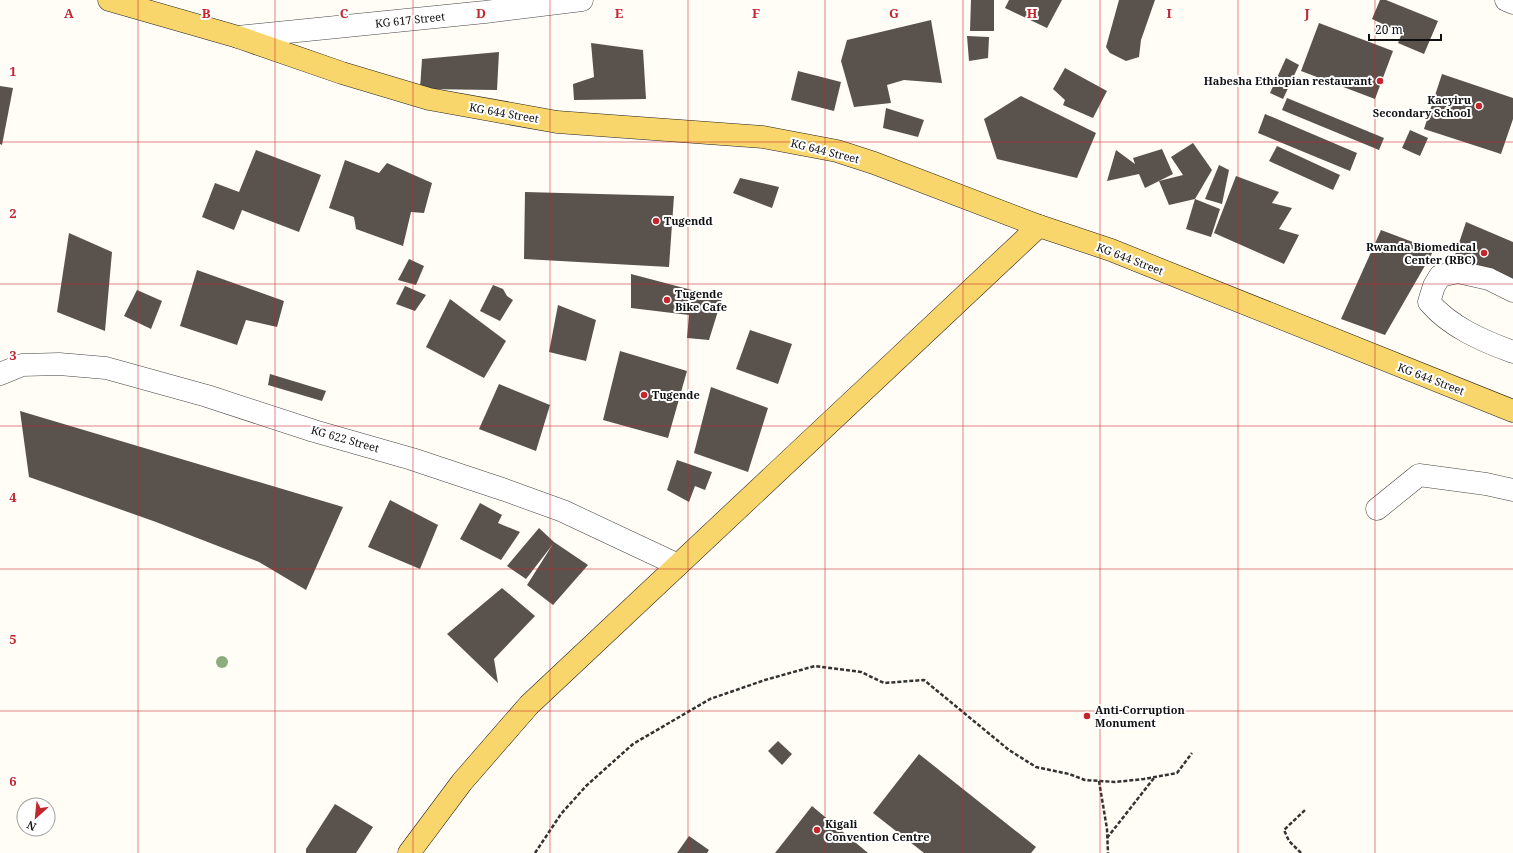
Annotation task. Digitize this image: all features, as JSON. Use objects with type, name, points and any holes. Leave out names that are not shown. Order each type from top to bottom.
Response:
[{"type":"main road","name":"KG 644 Street","points":[[109,0],[238,37],[342,73],[428,100],[557,122],[763,137],[837,151],[874,163],[1039,226],[1111,250],[1513,411]]},
{"type":"main road","points":[[409,853],[462,782],[529,705],[1039,226]]},
{"type":"street","name":"KG 617 Street","points":[[238,37],[485,12],[582,0]]},
{"type":"street","points":[[1506,0],[1513,3]]},
{"type":"street","points":[[1513,290],[1489,279],[1458,272],[1440,276],[1434,286],[1429,302],[1435,310],[1463,330],[1513,352]]},
{"type":"street","name":"KG 622 Street","points":[[0,374],[22,365],[59,364],[106,368],[207,396],[314,431],[412,459],[505,490],[563,512],[678,565]]},
{"type":"street","points":[[1377,509],[1419,475],[1486,484],[1513,490]]},
{"type":"path","points":[[535,853],[561,814],[586,786],[633,744],[710,699],[764,680],[815,666],[861,672],[884,683],[924,680],[1009,750],[1036,767],[1069,774],[1085,780],[1116,782],[1154,778],[1177,773],[1192,753]]},
{"type":"path","points":[[1107,838],[1154,778]]},
{"type":"path","points":[[1099,780],[1108,853]]},
{"type":"path","points":[[1301,853],[1289,841],[1284,830],[1305,810]]},
{"type":"building","points":[[971,0],[994,0],[994,31],[970,31]]},
{"type":"building","points":[[1009,0],[1062,0],[1047,28],[1005,8]]},
{"type":"building","points":[[1119,0],[1155,0],[1141,40],[1139,57],[1126,61],[1110,53],[1106,47]]},
{"type":"building","points":[[1380,0],[1386,0],[1438,21],[1424,54],[1398,43],[1402,33],[1372,19]]},
{"type":"building","points":[[931,20],[942,83],[904,80],[887,85],[891,103],[854,107],[841,61],[847,40]]},
{"type":"building","points":[[1319,23],[1393,51],[1375,99],[1301,71]]},
{"type":"building","points":[[967,36],[989,37],[988,58],[969,61]]},
{"type":"building","points":[[591,43],[643,50],[646,99],[574,100],[573,84],[594,77]]},
{"type":"building","points":[[499,52],[497,90],[420,89],[422,59]]},
{"type":"building","points":[[1286,58],[1299,65],[1283,99],[1270,93]]},
{"type":"building","points":[[1065,68],[1107,91],[1093,118],[1063,105],[1065,100],[1053,89]]},
{"type":"building","points":[[798,71],[841,82],[834,111],[791,100]]},
{"type":"building","points":[[1442,74],[1513,98],[1513,119],[1501,154],[1424,129]]},
{"type":"building","points":[[0,86],[13,88],[2,145],[0,144]]},
{"type":"building","points":[[1021,96],[1096,133],[1077,178],[997,159],[984,119]]},
{"type":"building","points":[[1287,98],[1384,138],[1379,150],[1282,110]]},
{"type":"building","points":[[886,108],[924,120],[918,137],[883,128]]},
{"type":"building","points":[[1265,114],[1357,153],[1350,171],[1258,133]]},
{"type":"building","points":[[1410,130],[1428,138],[1420,156],[1402,148]]},
{"type":"building","points":[[1193,143],[1212,170],[1195,199],[1169,205],[1159,181],[1183,175],[1171,157]]},
{"type":"building","points":[[1277,146],[1340,175],[1333,190],[1269,161]]},
{"type":"building","points":[[1162,149],[1173,174],[1145,188],[1139,174],[1107,181],[1116,150],[1135,164],[1133,158]]},
{"type":"building","points":[[256,150],[321,175],[299,232],[242,210],[234,230],[202,217],[215,183],[239,192]]},
{"type":"building","points":[[345,160],[379,173],[387,163],[432,183],[424,213],[411,212],[403,246],[356,229],[354,217],[329,208]]},
{"type":"building","points":[[1219,165],[1229,170],[1222,204],[1205,199]]},
{"type":"building","points":[[1236,176],[1279,192],[1272,203],[1292,208],[1279,229],[1299,235],[1284,264],[1214,233]]},
{"type":"building","points":[[740,178],[779,187],[772,208],[733,193]]},
{"type":"building","points":[[525,192],[674,196],[669,267],[524,259]]},
{"type":"building","points":[[1195,199],[1220,209],[1211,237],[1186,229]]},
{"type":"building","name":"Rwanda Biomedical Center (RBC)","points":[[1466,222],[1513,242],[1513,287],[1452,264]]},
{"type":"building","points":[[1381,230],[1434,250],[1385,335],[1341,319]]},
{"type":"building","points":[[69,233],[112,252],[105,331],[57,312]]},
{"type":"building","points":[[409,259],[424,266],[416,285],[398,280]]},
{"type":"building","points":[[197,270],[284,301],[277,327],[246,320],[237,345],[180,326]]},
{"type":"building","points":[[631,274],[722,298],[709,340],[687,338],[689,315],[631,308]]},
{"type":"building","points":[[493,285],[503,289],[507,296],[513,300],[500,321],[480,311]]},
{"type":"building","points":[[405,286],[426,295],[415,311],[396,304]]},
{"type":"building","points":[[137,290],[162,301],[151,329],[124,316]]},
{"type":"building","points":[[450,299],[506,341],[484,378],[426,347]]},
{"type":"building","points":[[558,305],[596,320],[586,361],[549,352]]},
{"type":"building","points":[[750,330],[792,344],[778,384],[736,369]]},
{"type":"building","name":"Tugende","points":[[620,351],[687,371],[668,438],[603,420]]},
{"type":"building","points":[[270,374],[326,391],[322,401],[268,385]]},
{"type":"building","points":[[499,384],[550,405],[536,451],[479,429]]},
{"type":"building","points":[[711,387],[768,408],[748,472],[694,453]]},
{"type":"building","points":[[20,411],[343,507],[306,590],[259,562],[156,522],[29,477]]},
{"type":"building","points":[[677,460],[712,472],[705,490],[695,486],[689,502],[667,490]]},
{"type":"building","points":[[390,500],[438,525],[420,569],[368,547]]},
{"type":"building","points":[[480,503],[502,515],[498,523],[520,532],[501,560],[460,539]]},
{"type":"building","points":[[539,528],[554,542],[588,565],[553,605],[527,585],[553,544],[526,579],[507,566]]},
{"type":"building","points":[[502,588],[535,616],[494,659],[498,683],[447,634]]},
{"type":"building","points":[[778,741],[792,754],[782,765],[768,751]]},
{"type":"building","points":[[919,754],[1036,847],[1031,853],[924,853],[873,813]]},
{"type":"building","points":[[335,804],[373,827],[356,853],[306,853],[306,849]]},
{"type":"building","name":"Kigali Convention Centre","points":[[812,806],[868,853],[775,853]]},
{"type":"building","points":[[689,836],[709,850],[707,853],[677,853]]},
{"type":"place","name":"Habesha Ethiopian restaurant","points":[[1380,81]]},
{"type":"place","name":"Kacyiru Secondary School","points":[[1479,106]]},
{"type":"place","name":"Tugendd","points":[[656,221]]},
{"type":"place","name":"Rwanda Biomedical Center (RBC)","points":[[1484,253]]},
{"type":"place","name":"Tugende Bike Cafe","points":[[667,300]]},
{"type":"place","name":"Tugende","points":[[644,395]]},
{"type":"place","name":"Anti-Corruption Monument","points":[[1087,716]]},
{"type":"place","name":"Kigali Convention Centre","points":[[817,830]]}]
